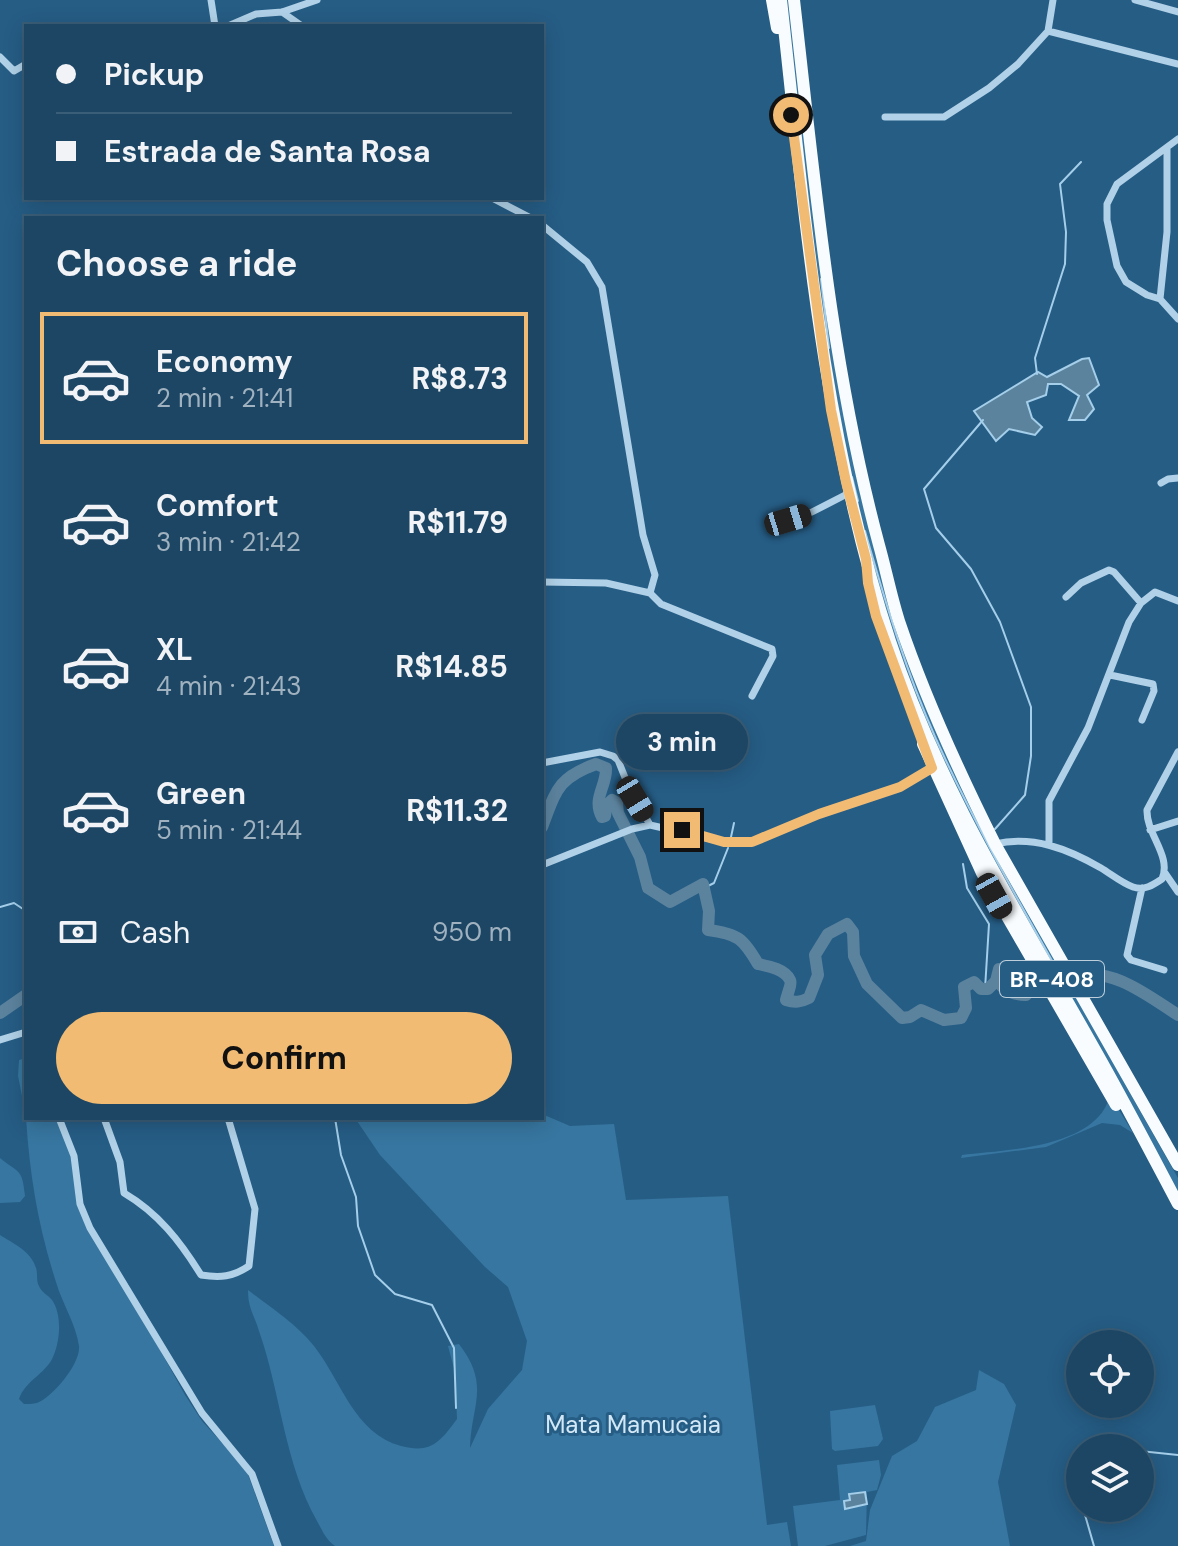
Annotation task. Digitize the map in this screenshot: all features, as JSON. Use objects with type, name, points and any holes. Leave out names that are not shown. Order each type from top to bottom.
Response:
[{"type":"highway","points":[[772,0],[799,162]]},
{"type":"highway","name":"BR-408","points":[[781,0],[817,322],[849,493],[890,643],[934,750],[1013,911],[1095,1049],[1178,1204]]},
{"type":"highway","name":"BR-408","points":[[794,0],[826,280],[846,407],[899,620],[969,793],[995,844],[1178,1165]]},
{"type":"highway","points":[[866,559],[876,616],[932,768],[1000,907],[1178,1214]]},
{"type":"street","points":[[211,0],[215,24]]},
{"type":"street","points":[[233,24],[256,14],[282,12],[317,0]]},
{"type":"street","points":[[885,117],[935,118],[950,114],[1009,72],[1048,31],[1053,0]]},
{"type":"street","points":[[1135,0],[1178,12]]},
{"type":"street","points":[[282,12],[299,24]]},
{"type":"street","points":[[1048,31],[1178,64]]},
{"type":"street","points":[[0,57],[14,71],[24,65]]},
{"type":"street","points":[[1178,139],[1117,184],[1107,204],[1110,242],[1117,266],[1126,282],[1160,299],[1178,319]]},
{"type":"street","points":[[1160,299],[1168,204],[1167,148]]},
{"type":"street","points":[[496,200],[527,216]]},
{"type":"street","points":[[544,227],[587,262],[602,287],[643,535],[655,575],[650,593]]},
{"type":"street","points":[[1161,483],[1178,478]]},
{"type":"street","points":[[788,520],[849,493]]},
{"type":"street","points":[[1066,597],[1081,583],[1109,570],[1141,603]]},
{"type":"street","points":[[544,582],[606,583],[650,593],[661,604],[772,649],[773,656],[752,696]]},
{"type":"street","points":[[1049,845],[1049,801],[1081,744],[1110,675],[1122,636],[1141,603],[1155,592],[1178,601]]},
{"type":"street","points":[[1110,675],[1153,684],[1154,691],[1142,720]]},
{"type":"street","points":[[544,763],[600,752],[613,756],[618,760],[650,825]]},
{"type":"street","points":[[1178,752],[1147,810],[1150,830],[1161,852],[1165,873],[1178,892]]},
{"type":"street","points":[[544,864],[632,829],[650,825],[724,842],[745,843],[900,787],[932,768]]},
{"type":"street","points":[[1150,830],[1178,821]]},
{"type":"street","points":[[995,844],[1022,840],[1049,845],[1095,865],[1133,887],[1142,888],[1162,879],[1165,873]]},
{"type":"street","points":[[1142,888],[1127,955],[1136,962],[1164,970]]},
{"type":"street","points":[[0,1040],[24,1033]]},
{"type":"street","points":[[60,1120],[74,1156],[80,1204],[90,1228],[202,1413],[252,1474],[278,1546]]},
{"type":"street","points":[[105,1120],[120,1162],[124,1193],[152,1211],[174,1234],[201,1275],[213,1277],[234,1276],[249,1266],[253,1242],[255,1209],[229,1120]]},
{"type":"green space","points":[[785,0],[792,0],[840,396],[861,498],[894,617],[983,833],[1178,1178],[1178,1193],[952,782],[894,638],[853,497],[819,289]]},
{"type":"green space","points":[[24,1059],[24,1106],[18,1076],[19,1060]]},
{"type":"green space","points":[[1110,1095],[1133,1133],[1120,1125],[1102,1123],[1046,1147],[961,1158],[962,1155],[1025,1148],[1069,1136],[1088,1126],[1102,1113]]},
{"type":"green space","name":"Mata Mamucaia","points":[[544,1115],[570,1126],[614,1124],[626,1200],[728,1196],[767,1525],[787,1522],[791,1546],[335,1546],[329,1541],[297,1475],[266,1355],[250,1307],[248,1290],[307,1338],[324,1360],[350,1405],[372,1430],[385,1439],[411,1448],[434,1444],[457,1419],[455,1372],[448,1346],[459,1344],[469,1359],[477,1384],[470,1448],[488,1409],[522,1370],[527,1341],[508,1287],[485,1267],[380,1155],[356,1120],[544,1120]]},
{"type":"green space","points":[[26,1120],[58,1120],[71,1154],[76,1185],[94,1231],[185,1395],[202,1421],[246,1469],[274,1546],[0,1546],[0,1235],[21,1248],[34,1262],[38,1284],[52,1300],[59,1322],[58,1339],[51,1361],[25,1388],[19,1399],[24,1404],[35,1403],[51,1394],[71,1370],[79,1346],[44,1241]]},
{"type":"green space","points":[[0,1158],[21,1175],[25,1196],[20,1202],[0,1203]]},
{"type":"green space","points":[[979,1370],[1004,1384],[1016,1405],[998,1482],[1010,1546],[850,1546],[866,1541],[870,1510],[892,1456],[917,1441],[935,1407],[976,1390]]},
{"type":"green space","points":[[875,1405],[883,1439],[878,1446],[832,1449],[830,1411]]},
{"type":"green space","points":[[879,1460],[881,1475],[877,1490],[867,1492],[866,1535],[825,1546],[798,1546],[793,1506],[840,1500],[837,1465]]},
{"type":"shaded area","points":[[1089,358],[1099,385],[1087,395],[1094,409],[1085,420],[1069,420],[1079,396],[1061,384],[1048,384],[1046,395],[1027,402],[1032,418],[1042,427],[1035,435],[1009,429],[996,441],[974,411],[1038,372],[1047,377]]},
{"type":"shaded area","points":[[865,1492],[867,1504],[845,1509],[844,1501],[850,1500],[849,1494]]},
{"type":"waterway","points":[[1037,374],[1035,358],[1065,264],[1066,232],[1060,184],[1081,162]]},
{"type":"waterway","points":[[821,279],[829,348]]},
{"type":"waterway","points":[[983,420],[924,489],[936,528],[971,569],[1000,622],[1031,707],[1031,756],[1025,795],[995,829]]},
{"type":"waterway","points":[[852,477],[858,501]]},
{"type":"waterway","points":[[865,531],[888,610],[936,739],[981,832],[1064,982]]},
{"type":"waterway","points":[[544,822],[555,795],[565,781],[596,764],[606,768],[599,810],[602,817],[605,816],[607,805],[612,800],[617,803],[618,813],[640,857],[648,888],[670,902],[703,884],[709,911],[708,930],[739,939],[758,964],[788,976],[790,987],[786,1000],[798,1002],[809,998],[818,975],[815,955],[828,934],[847,924],[853,932],[854,956],[867,984],[902,1018],[921,1010],[944,1020],[961,1018],[966,1008],[964,987],[974,982],[981,989],[988,989],[996,981],[999,969],[1010,972],[1001,985],[1006,990],[1026,995],[1034,986],[1037,992]]},
{"type":"waterway","points":[[731,837],[734,823]]},
{"type":"waterway","points":[[706,887],[714,883],[728,848]]},
{"type":"waterway","points":[[963,864],[967,888],[989,924],[985,989]]},
{"type":"waterway","points":[[0,907],[14,903],[24,910]]},
{"type":"waterway","points":[[1077,977],[1090,974],[1116,979],[1178,1015]]},
{"type":"waterway","points":[[0,1013],[24,996]]},
{"type":"waterway","points":[[335,1120],[341,1155],[356,1197],[358,1226],[375,1275],[395,1294],[432,1305],[454,1348],[456,1408]]},
{"type":"waterway","points":[[1154,1452],[1178,1455]]},
{"type":"waterway","points":[[1087,1522],[1094,1546]]},
{"type":"route","points":[[682,830],[724,842],[752,842],[819,814],[900,787],[932,768],[876,616],[866,559],[846,482],[831,410],[816,310],[791,115]]}]
